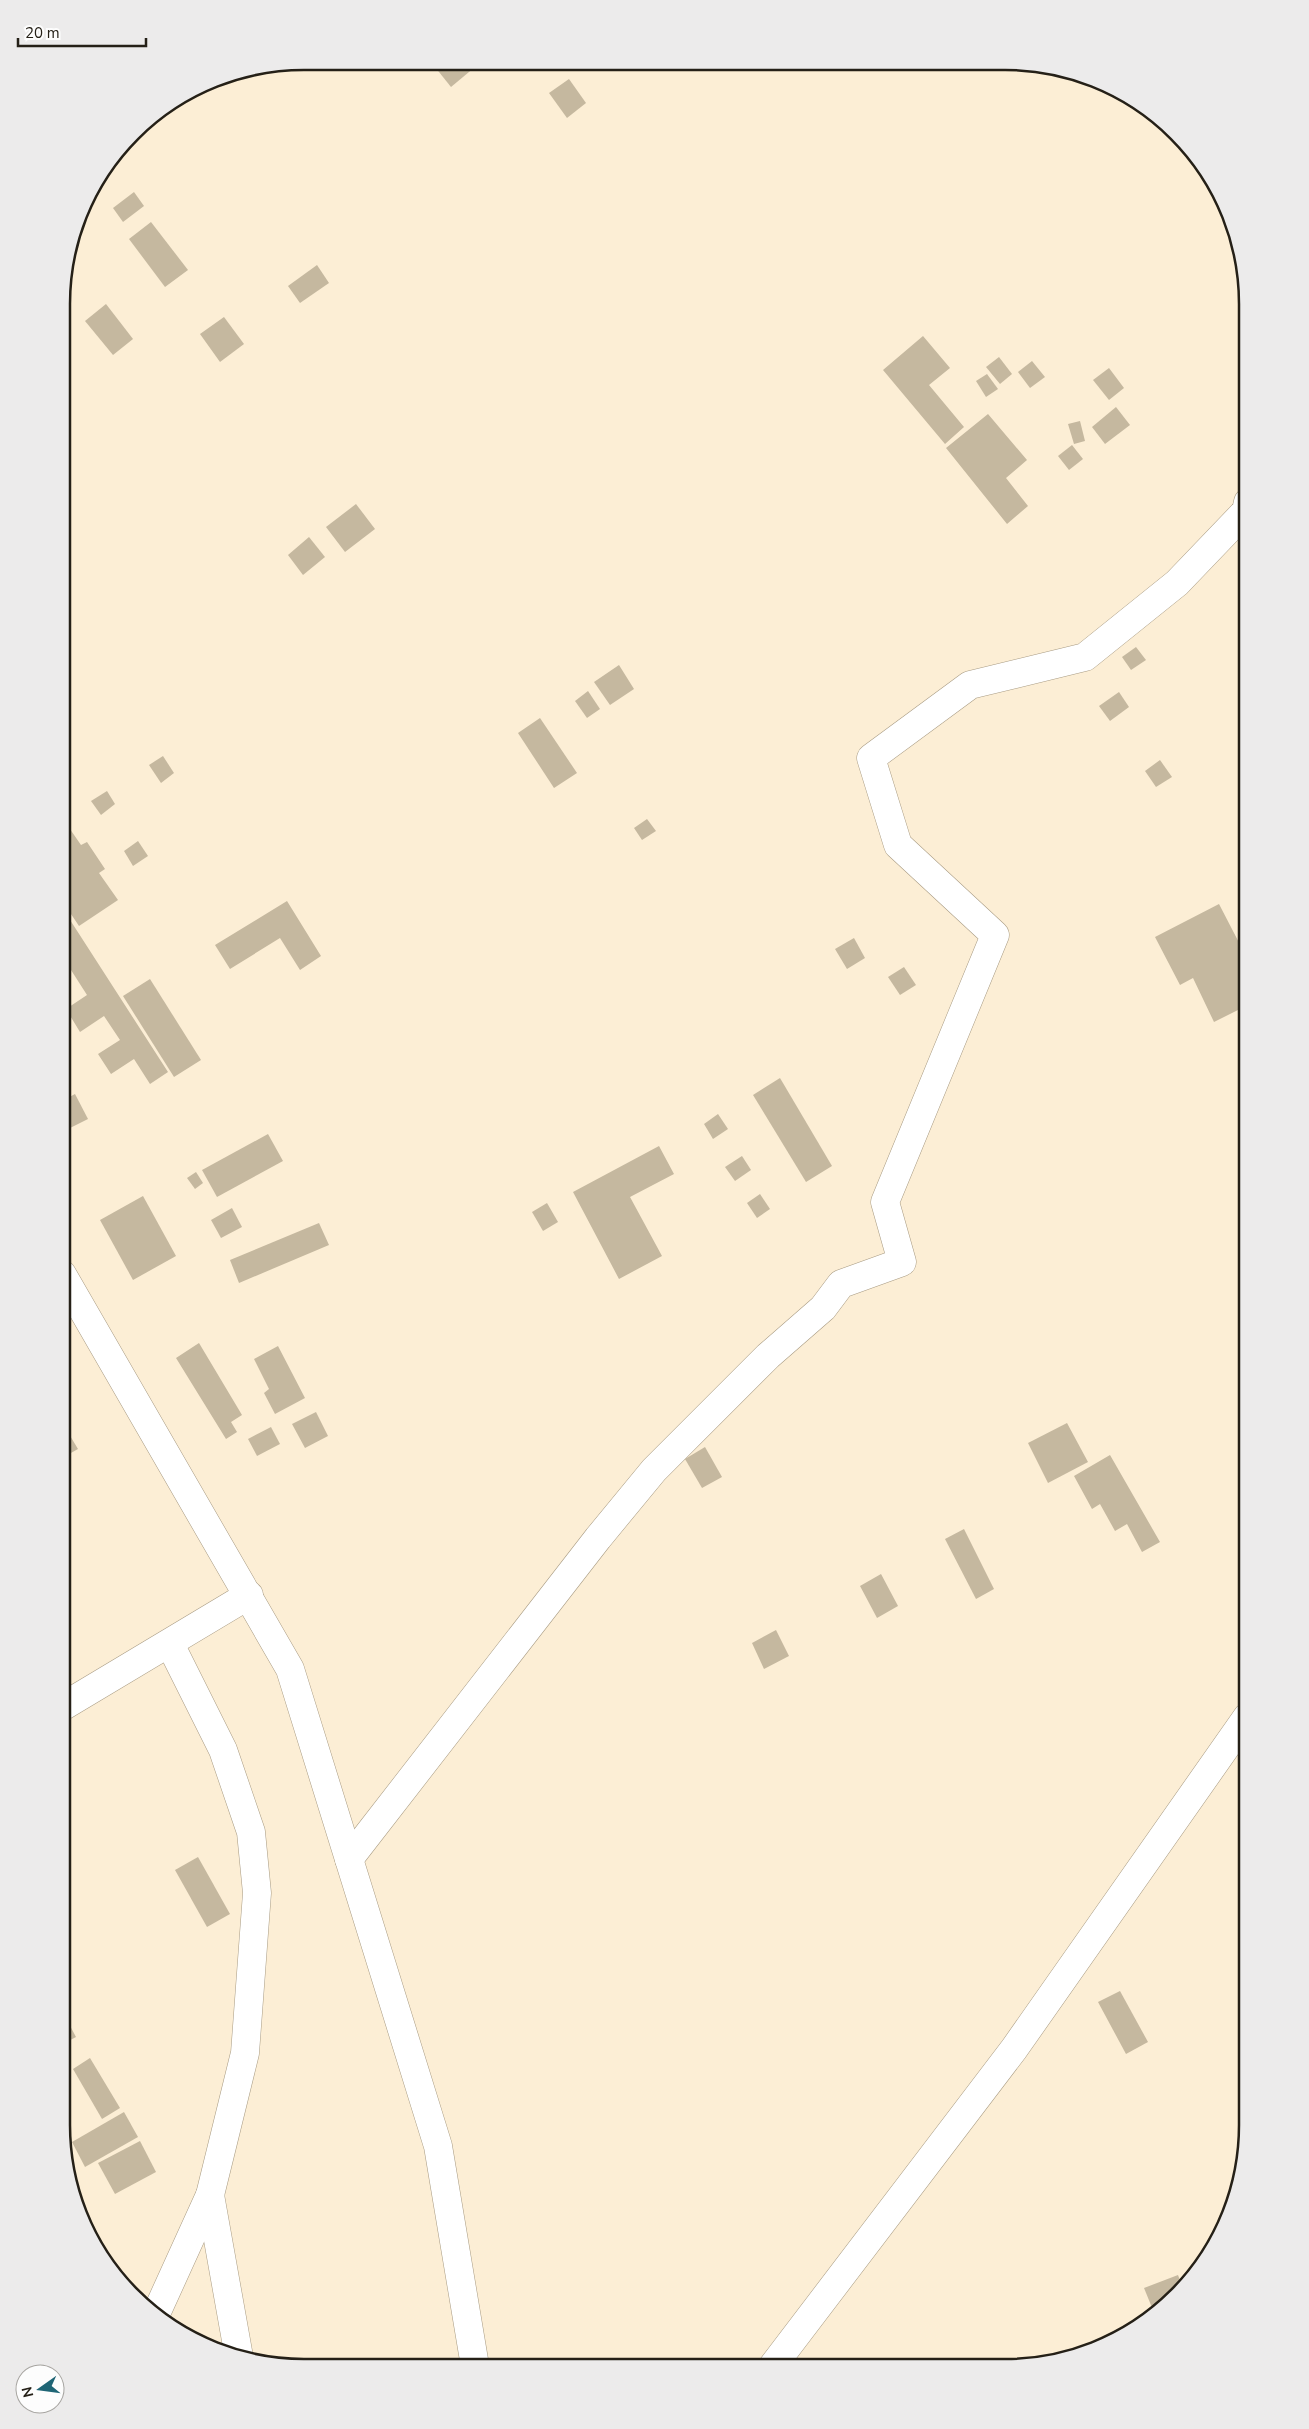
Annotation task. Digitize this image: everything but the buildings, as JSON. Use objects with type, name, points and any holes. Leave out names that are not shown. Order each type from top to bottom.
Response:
[{"type":"street","points":[[349,1859],[598,1538],[654,1470],[768,1356],[823,1308],[841,1284],[902,1262],[884,1202],[994,935],[898,845],[871,758],[970,685],[1085,657],[1177,583],[1239,518]]},
{"type":"street","points":[[70,1288],[290,1668],[438,2146],[474,2359]]},
{"type":"street","points":[[70,1702],[249,1596]]},
{"type":"street","points":[[158,2309],[210,2195],[245,2054],[257,1894],[251,1832],[223,1750],[170,1644]]},
{"type":"street","points":[[778,2359],[1014,2049],[1239,1728]]},
{"type":"street","points":[[210,2195],[238,2349]]}]
